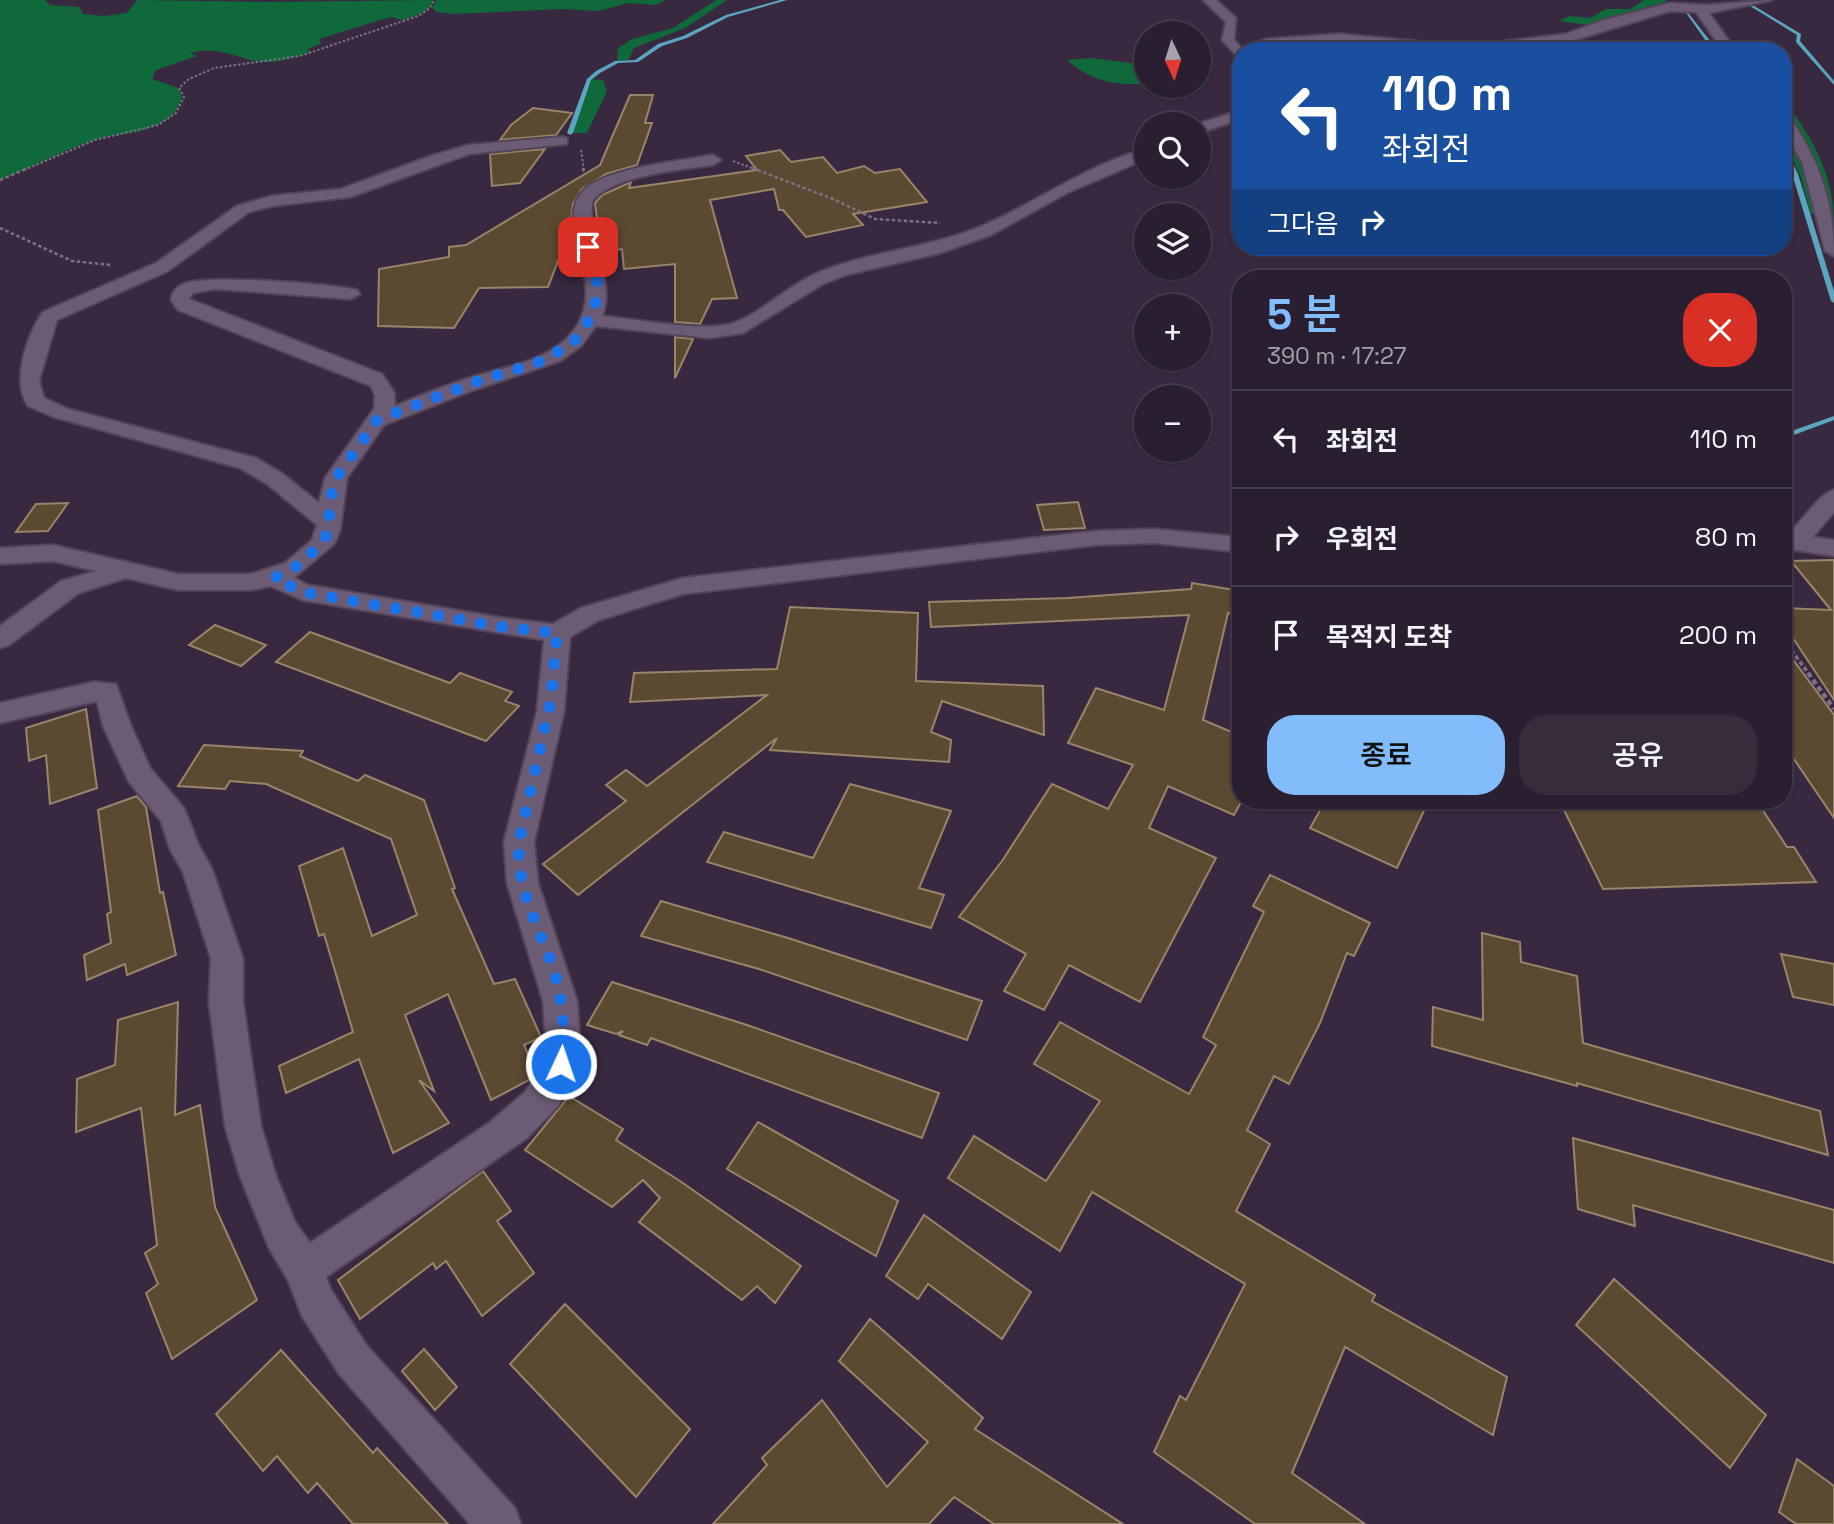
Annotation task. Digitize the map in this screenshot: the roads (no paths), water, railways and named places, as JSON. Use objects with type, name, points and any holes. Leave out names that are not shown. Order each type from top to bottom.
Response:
[{"type":"street","points":[[1209,0],[1232,21],[1228,40],[1232,44]]},
{"type":"street","points":[[1537,42],[1548,41],[1669,4],[1706,9],[1766,0]]},
{"type":"street","points":[[1706,9],[1702,12],[1723,42]]},
{"type":"street","points":[[1279,42],[1315,39],[1380,42]]},
{"type":"street","points":[[1211,125],[1232,117]]},
{"type":"street","points":[[1792,132],[1810,162],[1834,251]]},
{"type":"street","points":[[329,523],[275,479],[248,463],[61,413],[35,402],[29,381],[43,326],[50,316],[162,267],[227,218],[257,204],[344,194],[450,154],[468,150],[562,141]]},
{"type":"street","points":[[377,420],[554,356],[572,344],[595,311],[597,282],[582,207],[591,191],[623,179],[713,159]]},
{"type":"street","points":[[589,320],[709,332],[736,329],[839,271],[934,249],[985,231],[1061,190],[1134,159]]},
{"type":"street","points":[[0,556],[53,553],[178,582],[251,582],[274,578],[312,556],[322,544],[329,523],[331,496],[336,478],[377,420],[386,398],[383,386],[375,378],[194,309],[180,300],[181,294],[188,288],[215,284],[351,293]]},
{"type":"street","points":[[1792,540],[1834,497]]},
{"type":"street","points":[[274,578],[302,592],[502,627],[557,633],[590,614],[683,586],[1096,538],[1153,536],[1232,544]]},
{"type":"street","points":[[1792,544],[1834,548]]},
{"type":"street","points":[[0,639],[70,587],[125,570]]},
{"type":"street","points":[[304,1269],[394,1212],[516,1125],[544,1097],[561,1064],[564,1046],[560,1002],[552,965],[525,897],[517,864],[519,842],[551,700],[557,633]]},
{"type":"street","points":[[0,712],[31,708],[93,691],[107,691],[117,726],[139,774],[174,816],[227,959],[230,1041],[243,1126],[258,1177],[282,1235],[304,1269],[316,1302],[353,1360],[499,1524]]},
{"type":"waterway","points":[[570,133],[589,79],[598,72],[617,62],[636,61],[660,45],[685,37],[727,16],[785,0]]},
{"type":"waterway","points":[[1751,5],[1799,35],[1798,41],[1834,84]]},
{"type":"waterway","points":[[1685,11],[1709,42]]},
{"type":"waterway","points":[[1792,168],[1834,301]]},
{"type":"waterway","points":[[1792,434],[1834,418]]}]
